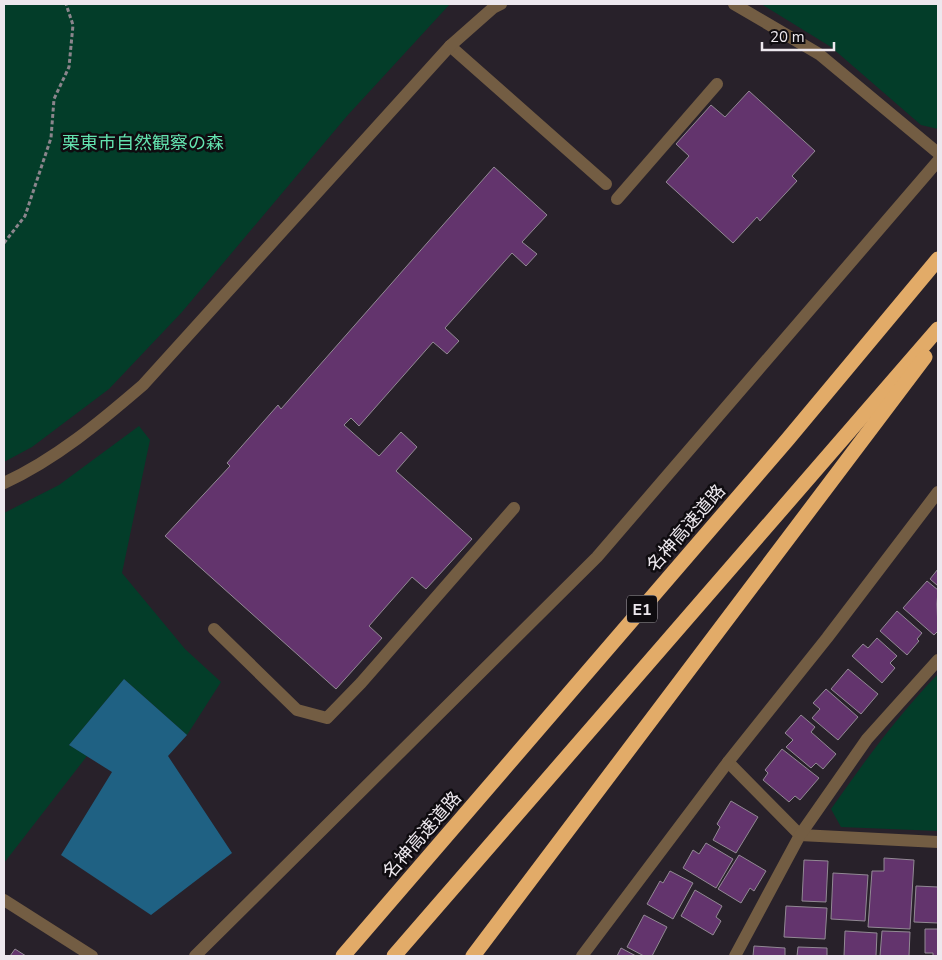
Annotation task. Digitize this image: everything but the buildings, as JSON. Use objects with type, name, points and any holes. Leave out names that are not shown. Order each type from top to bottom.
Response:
[{"type":"highway","name":"名神高速道路","points":[[343,956],[788,438],[938,259]]},
{"type":"highway","name":"E1","points":[[394,956],[938,329]]},
{"type":"highway","points":[[473,956],[938,340]]},
{"type":"street","points":[[4,483],[24,474],[89,431],[143,385],[450,46],[493,8],[501,4]]},
{"type":"street","points":[[734,4],[819,54],[938,153]]},
{"type":"street","points":[[450,46],[606,184]]},
{"type":"street","points":[[617,199],[717,84]]},
{"type":"street","points":[[195,956],[597,557],[938,161]]},
{"type":"street","points":[[582,956],[728,762],[827,638],[938,492]]},
{"type":"street","points":[[214,629],[297,710],[327,718],[362,683],[514,508]]},
{"type":"street","points":[[735,956],[800,835],[867,739],[938,660]]},
{"type":"street","points":[[728,762],[800,835],[938,842]]},
{"type":"street","points":[[4,900],[92,956]]},
{"type":"path","points":[[4,244],[25,216],[51,138],[54,98],[69,67],[73,25],[66,4]]},
{"type":"green space","name":"栗東市自然観察の森","points":[[4,4],[450,4],[347,116],[182,312],[109,389],[32,447],[4,462]]},
{"type":"green space","points":[[761,4],[938,4],[938,129],[921,125],[831,47]]},
{"type":"green space","points":[[139,426],[150,440],[122,573],[185,649],[221,682],[187,735],[124,679],[69,745],[87,756],[4,863],[4,513],[59,485]]},
{"type":"green space","points":[[938,674],[938,831],[841,827],[831,809],[895,722]]},
{"type":"water","points":[[124,679],[187,735],[168,756],[232,853],[151,915],[61,855],[112,772],[69,745]]}]
